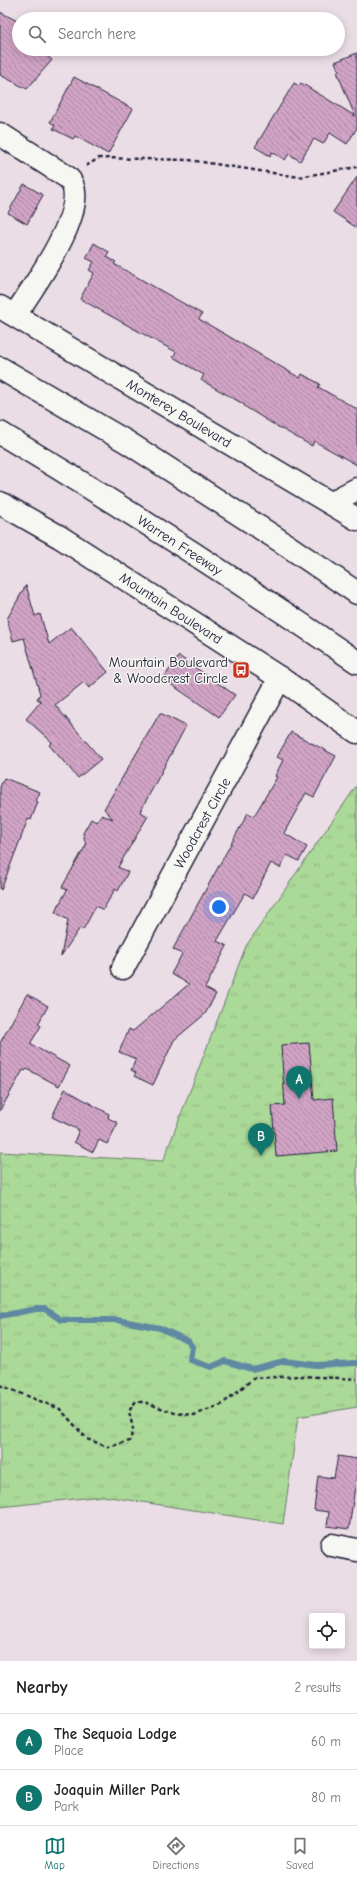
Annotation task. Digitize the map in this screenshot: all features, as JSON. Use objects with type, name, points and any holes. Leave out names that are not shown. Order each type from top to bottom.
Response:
[{"type":"main road","points":[[0,134],[67,177],[72,182],[75,196],[69,225],[7,311]]},
{"type":"main road","name":"Monterey Boulevard","points":[[7,311],[357,519]]},
{"type":"main road","points":[[0,368],[127,442],[279,540],[357,593]]},
{"type":"main road","name":"Warren Freeway","points":[[0,433],[101,494],[248,588],[357,662]]},
{"type":"main road","points":[[335,506],[340,498],[357,489]]},
{"type":"main road","name":"Mountain Boulevard","points":[[0,503],[60,537],[280,678],[357,732]]},
{"type":"main road","name":"Woodcrest Circle","points":[[123,968],[280,678]]},
{"type":"main road","points":[[332,1545],[357,1550]]},
{"type":"path","points":[[67,177],[99,158],[189,160],[299,177],[357,167]]},
{"type":"path","points":[[0,1385],[60,1409],[87,1439],[108,1448],[130,1441],[134,1429],[129,1411],[136,1401],[147,1403],[175,1413],[194,1415],[221,1405],[254,1378],[302,1376],[357,1379]]},
{"type":"green space","points":[[357,785],[357,1407],[298,1417],[283,1524],[103,1496],[0,1507],[0,1152],[163,1161],[246,946]]},
{"type":"building","points":[[0,12],[12,18],[12,56],[48,56],[52,60],[27,89],[0,75]]},
{"type":"building","points":[[357,53],[357,128],[347,144],[330,133],[323,144],[314,139],[300,161],[289,154],[285,160],[272,152],[270,156],[255,147],[294,83],[299,86],[301,83],[355,116],[337,72],[339,71],[335,62]]},
{"type":"building","points":[[74,77],[133,109],[108,154],[75,136],[73,139],[53,129],[55,125],[50,122]]},
{"type":"building","points":[[357,177],[357,228],[333,212]]},
{"type":"building","points":[[24,184],[43,195],[27,224],[8,213]]},
{"type":"building","points":[[94,243],[109,252],[107,257],[116,262],[114,264],[202,314],[199,319],[300,378],[302,374],[320,384],[318,387],[357,409],[357,465],[314,441],[312,446],[273,424],[244,406],[245,405],[201,380],[204,375],[173,357],[176,352],[80,299],[94,273],[89,270],[94,262],[86,258]]},
{"type":"building","points":[[26,585],[35,616],[40,614],[49,644],[71,627],[108,672],[89,688],[84,682],[55,705],[101,759],[78,778],[49,745],[52,742],[26,719],[41,701],[37,699],[40,694],[24,638],[13,641],[7,619]]},
{"type":"building","points":[[179,656],[235,695],[219,717],[163,679]]},
{"type":"building","points":[[160,713],[186,726],[140,812],[148,816],[118,867],[128,872],[118,891],[115,889],[103,910],[96,906],[83,930],[80,928],[61,956],[68,920],[55,912],[67,890],[62,887],[86,845],[83,833],[91,819],[96,822],[101,815],[113,819],[104,809]]},
{"type":"building","points":[[291,732],[336,756],[314,797],[306,793],[284,833],[307,847],[299,861],[287,855],[280,868],[271,863],[253,898],[245,893],[217,941],[227,946],[205,988],[216,994],[205,1014],[174,1040],[153,1085],[134,1076],[136,1073],[131,1070],[136,1059],[119,1052],[129,1029],[133,1031],[189,984],[171,974],[182,954],[173,949],[248,813],[254,816],[277,777],[275,776],[283,760],[277,757]]},
{"type":"building","points":[[4,778],[40,792],[31,820],[28,819],[1,890],[0,787]]},
{"type":"building","points":[[27,994],[48,1006],[38,1024],[41,1026],[30,1044],[70,1066],[59,1086],[27,1069],[25,1071],[23,1070],[0,1111],[0,1043]]},
{"type":"building","points":[[309,1043],[314,1100],[333,1098],[337,1151],[276,1156],[272,1106],[285,1105],[281,1045]]},
{"type":"building","points":[[65,1089],[109,1114],[108,1118],[118,1123],[107,1144],[99,1140],[93,1152],[74,1142],[79,1130],[52,1117]]},
{"type":"building","points":[[338,1456],[357,1459],[357,1472],[349,1529],[327,1526],[329,1512],[314,1510],[318,1476],[334,1478]]},
{"type":"waterway","points":[[0,1316],[36,1309],[45,1309],[61,1320],[117,1320],[160,1328],[188,1341],[192,1347],[190,1360],[211,1367],[225,1361],[252,1369],[284,1361],[316,1365],[357,1363]]},
{"type":"place","name":"Mountain Boulevard & Woodcrest Circle","points":[[241,670]]},
{"type":"place","name":"The Sequoia Lodge","points":[[299,1099]]},
{"type":"place","name":"Joaquin Miller Park","points":[[261,1156]]}]
